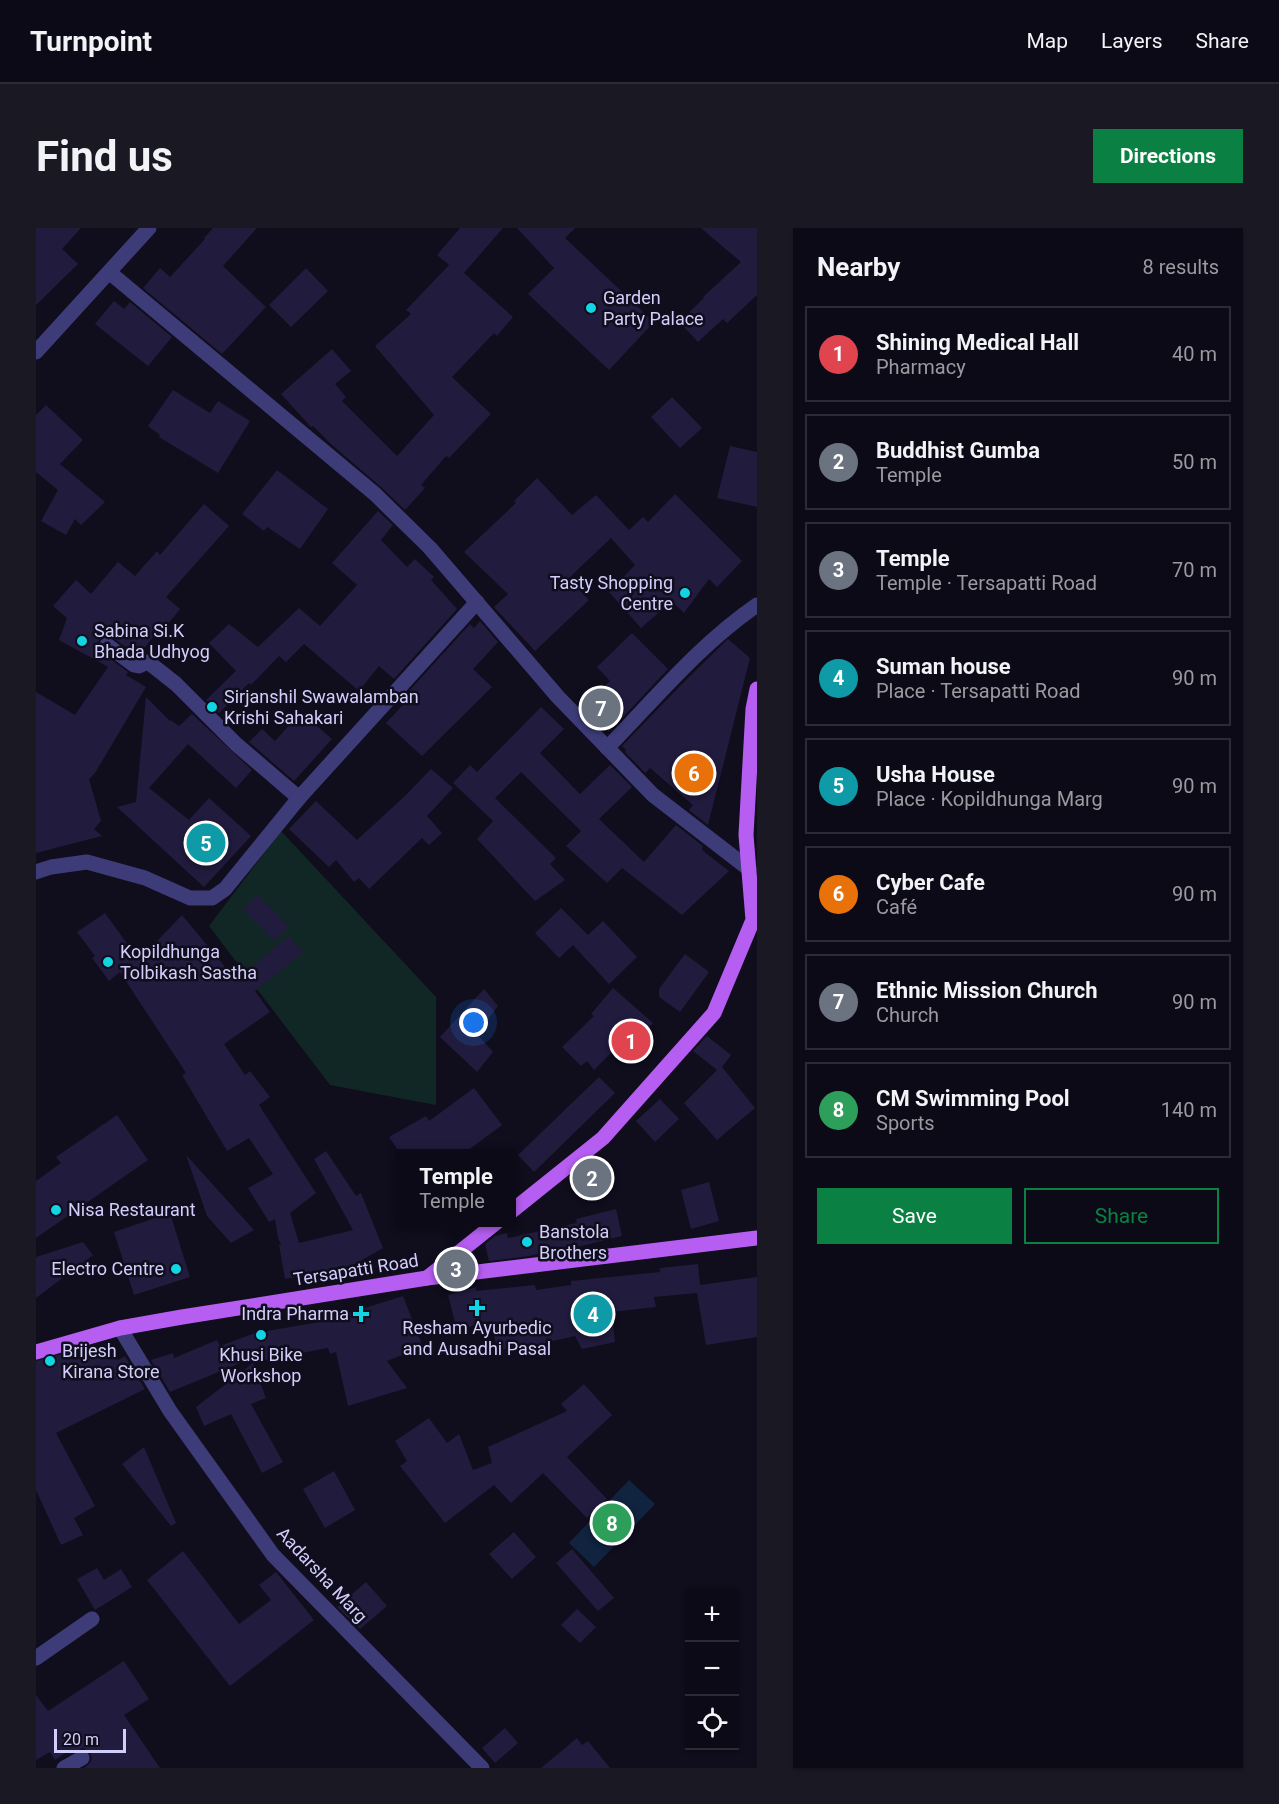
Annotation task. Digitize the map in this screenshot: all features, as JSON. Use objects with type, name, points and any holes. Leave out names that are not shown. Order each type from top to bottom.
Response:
[{"type":"main road","points":[[516,1208],[603,1138],[714,1013],[755,923],[746,834],[753,709],[757,689]]},
{"type":"main road","points":[[427,1278],[491,1227]]},
{"type":"main road","name":"Tersapatti Road","points":[[36,1352],[120,1328],[427,1278],[757,1238]]},
{"type":"street","points":[[36,351],[149,228]]},
{"type":"street","points":[[109,272],[375,494],[430,548],[558,697],[653,795],[749,869]]},
{"type":"street","points":[[36,872],[51,867],[87,862],[145,878],[190,898],[212,898],[225,890],[299,798],[477,602]]},
{"type":"street","points":[[607,748],[704,648],[757,605]]},
{"type":"street","points":[[106,645],[134,665],[139,666],[148,662],[176,684],[236,744],[299,798]]},
{"type":"street","name":"Aadarsha Marg","points":[[120,1328],[170,1411],[273,1555],[482,1768]]},
{"type":"street","points":[[36,1658],[92,1619]]},
{"type":"street","points":[[64,1768],[82,1758]]},
{"type":"green space","points":[[281,831],[436,997],[436,1105],[330,1085],[209,926]]},
{"type":"water","points":[[629,1480],[655,1504],[594,1567],[569,1543]]},
{"type":"building","points":[[36,228],[81,228],[62,249],[78,264],[36,305]]},
{"type":"building","points":[[213,228],[257,228],[223,266],[266,307],[222,354],[143,288],[160,268],[170,277]]},
{"type":"building","points":[[460,228],[503,228],[464,273],[513,317],[497,336],[494,333],[452,377],[491,414],[449,458],[446,456],[421,485],[425,488],[405,510],[313,426],[311,427],[281,394],[332,349],[351,371],[335,384],[346,397],[342,401],[397,456],[434,415],[375,346],[411,314],[406,310],[449,265],[437,255]]},
{"type":"building","name":"Garden Party Palace","points":[[517,228],[575,228],[565,238],[654,322],[609,370],[528,294],[554,268]]},
{"type":"building","points":[[701,228],[757,228],[757,295],[727,323],[723,319],[698,342],[679,322],[741,262]]},
{"type":"building","points":[[306,268],[328,291],[291,327],[269,305]]},
{"type":"building","points":[[114,301],[124,309],[130,302],[172,337],[148,366],[95,324]]},
{"type":"building","points":[[173,390],[210,413],[218,401],[250,421],[218,473],[159,437],[160,435],[148,426]]},
{"type":"building","points":[[672,397],[702,428],[680,448],[651,417]]},
{"type":"building","points":[[46,405],[83,440],[60,464],[105,502],[81,525],[75,519],[66,535],[41,521],[58,490],[36,472],[36,415]]},
{"type":"building","points":[[730,446],[757,452],[757,507],[717,498]]},
{"type":"building","points":[[277,470],[328,509],[300,549],[267,527],[264,531],[242,514]]},
{"type":"building","points":[[537,478],[572,515],[596,495],[629,530],[643,517],[648,522],[675,494],[742,561],[717,587],[709,579],[684,613],[672,601],[641,628],[609,592],[635,565],[611,538],[568,579],[589,600],[535,651],[494,607],[508,594],[464,552],[516,503],[514,501]]},
{"type":"building","points":[[204,504],[229,526],[166,597],[180,609],[168,624],[165,622],[138,656],[109,635],[103,636],[97,643],[101,652],[128,672],[126,675],[146,687],[95,773],[89,779],[101,821],[94,829],[102,836],[36,853],[36,692],[75,715],[108,667],[59,640],[67,618],[53,606],[76,580],[91,594],[118,562],[135,576],[157,551],[160,555]]},
{"type":"building","points":[[378,511],[393,525],[381,540],[407,567],[415,559],[434,577],[431,580],[457,609],[394,679],[379,666],[359,691],[304,644],[286,662],[279,656],[219,713],[206,700],[236,671],[209,643],[229,624],[258,647],[299,608],[320,626],[357,585],[332,563]]},
{"type":"building","points":[[480,621],[498,642],[473,669],[492,687],[422,756],[386,723],[413,694],[409,691],[470,624],[474,628]]},
{"type":"building","points":[[632,633],[668,669],[609,732],[584,707],[610,681],[597,667]]},
{"type":"building","points":[[728,639],[750,658],[708,825],[689,810],[693,805],[650,768],[645,773],[622,746]]},
{"type":"building","points":[[146,697],[170,721],[179,726],[192,714],[252,770],[236,788],[188,744],[149,788],[189,820],[209,798],[251,836],[204,887],[117,807],[136,802]]},
{"type":"building","points":[[541,707],[564,729],[540,753],[580,794],[610,765],[632,787],[599,819],[644,862],[676,825],[703,846],[702,850],[729,871],[682,915],[622,868],[607,883],[566,846],[581,831],[521,772],[495,798],[556,858],[550,864],[565,880],[535,901],[477,839],[493,821],[453,783],[470,765],[477,772]]},
{"type":"building","points":[[301,712],[332,739],[294,781],[249,742],[262,729],[275,741]]},
{"type":"building","points":[[431,769],[453,788],[427,816],[442,833],[429,845],[422,838],[369,889],[359,878],[354,882],[336,860],[329,867],[289,829],[316,801],[357,840]]},
{"type":"building","points":[[258,895],[289,927],[274,941],[243,909]]},
{"type":"building","points":[[561,908],[588,935],[603,921],[637,957],[609,984],[573,945],[559,958],[535,933]]},
{"type":"building","points":[[105,913],[139,960],[182,915],[236,980],[289,936],[303,953],[255,991],[270,1012],[224,1044],[245,1075],[250,1071],[270,1097],[259,1105],[316,1193],[290,1213],[299,1243],[353,1230],[314,1159],[326,1151],[356,1196],[361,1193],[383,1248],[355,1264],[318,1274],[309,1274],[302,1279],[301,1276],[285,1279],[279,1245],[281,1244],[275,1219],[269,1222],[248,1188],[273,1174],[249,1138],[227,1151],[182,1075],[186,1073],[120,972],[109,981],[92,958],[95,956],[77,932]]},
{"type":"building","points":[[685,954],[709,972],[680,1012],[659,997],[659,989]]},
{"type":"building","points":[[613,988],[653,1023],[630,1048],[622,1042],[594,1070],[587,1061],[581,1066],[562,1047],[594,1016],[591,1014]]},
{"type":"building","points":[[484,989],[498,1006],[477,1034],[493,1052],[477,1072],[440,1037]]},
{"type":"building","points":[[707,1036],[731,1055],[722,1067],[755,1108],[717,1140],[684,1103],[717,1070],[693,1051]]},
{"type":"building","points":[[599,1077],[615,1093],[534,1172],[518,1155]]},
{"type":"building","points":[[474,1088],[502,1125],[470,1149],[397,1149],[389,1137],[426,1116],[429,1121]]},
{"type":"building","points":[[660,1099],[679,1119],[655,1142],[636,1121]]},
{"type":"building","points":[[117,1115],[148,1160],[36,1238],[36,1181],[61,1163],[56,1157]]},
{"type":"building","points":[[186,1155],[254,1230],[231,1243],[207,1216]]},
{"type":"building","points":[[709,1182],[719,1221],[691,1229],[681,1190]]},
{"type":"building","points":[[616,1209],[622,1236],[569,1249],[568,1247],[529,1256],[489,1261],[485,1244],[495,1236],[507,1233],[508,1238],[577,1223],[576,1219]]},
{"type":"building","points":[[170,1213],[190,1277],[134,1295],[114,1232]]},
{"type":"building","points":[[83,1242],[93,1255],[36,1298],[36,1257]]},
{"type":"building","points":[[698,1264],[700,1285],[757,1277],[757,1337],[706,1345],[697,1293],[654,1297],[656,1307],[612,1312],[615,1342],[582,1349],[575,1336],[518,1349],[517,1346],[498,1351],[490,1321],[457,1330],[448,1295],[476,1287],[476,1291],[535,1285],[536,1290],[571,1285],[571,1281],[660,1272],[660,1268]]},
{"type":"building","points":[[403,1296],[423,1347],[387,1361],[407,1388],[348,1406],[336,1352],[330,1354],[328,1348],[260,1361],[257,1356],[170,1392],[151,1360],[173,1353],[174,1358],[217,1340],[220,1346],[255,1333],[337,1319],[336,1317]]},
{"type":"building","points":[[111,1342],[118,1360],[125,1356],[145,1389],[56,1433],[95,1506],[74,1518],[83,1535],[61,1545],[36,1490],[36,1361],[85,1348],[86,1351]]},
{"type":"building","points":[[253,1363],[266,1398],[251,1404],[283,1462],[262,1473],[231,1414],[204,1426],[196,1407]]},
{"type":"building","points":[[584,1384],[612,1415],[567,1457],[607,1499],[587,1518],[543,1473],[511,1503],[494,1485],[445,1523],[400,1466],[407,1461],[395,1441],[429,1418],[447,1443],[459,1434],[473,1470],[492,1463],[488,1447],[567,1411],[561,1404]]},
{"type":"building","points":[[144,1447],[176,1523],[171,1526],[122,1464]]},
{"type":"building","points":[[334,1471],[355,1510],[325,1528],[303,1489]]},
{"type":"building","points":[[514,1532],[536,1557],[512,1579],[489,1554]]},
{"type":"building","points":[[572,1549],[614,1598],[598,1611],[556,1563]]},
{"type":"building","points":[[183,1551],[239,1624],[271,1600],[259,1585],[276,1572],[314,1620],[230,1686],[147,1580]]},
{"type":"building","points":[[97,1568],[104,1580],[121,1569],[132,1587],[95,1610],[77,1579]]},
{"type":"building","points":[[366,1582],[387,1606],[360,1629],[337,1607]]},
{"type":"building","points":[[577,1609],[596,1627],[580,1643],[561,1625]]},
{"type":"building","points":[[124,1661],[149,1699],[124,1715],[160,1768],[84,1768],[92,1758],[90,1753],[83,1748],[72,1753],[70,1750],[55,1760],[50,1752],[36,1760],[36,1695],[48,1711]]},
{"type":"building","points":[[505,1728],[518,1743],[495,1763],[482,1748]]},
{"type":"building","points":[[577,1738],[582,1745],[588,1741],[610,1768],[541,1768]]},
{"type":"place","name":"Garden Party Palace","points":[[591,308]]},
{"type":"place","name":"Tasty Shopping Centre","points":[[685,593]]},
{"type":"place","name":"Sabina Si.K Bhada Udhyog","points":[[82,641]]},
{"type":"place","name":"Sirjanshil Swawalamban Krishi Sahakari","points":[[212,707]]},
{"type":"place","name":"Ethnic Mission Church","points":[[601,708]]},
{"type":"place","name":"Cyber Cafe","points":[[694,773]]},
{"type":"place","name":"Usha House","points":[[206,843]]},
{"type":"place","name":"Kopildhunga Tolbikash Sastha","points":[[108,962]]},
{"type":"place","name":"Shining Medical Hall","points":[[631,1041]]},
{"type":"place","name":"Buddhist Gumba","points":[[592,1178]]},
{"type":"place","name":"Nisa Restaurant","points":[[56,1210]]},
{"type":"place","name":"Banstola Brothers","points":[[527,1242]]},
{"type":"place","name":"Electro Centre","points":[[176,1269]]},
{"type":"place","name":"Temple","points":[[456,1269]]},
{"type":"place","name":"Resham Ayurbedic and Ausadhi Pasal","points":[[477,1308]]},
{"type":"place","name":"Indra Pharma","points":[[361,1314]]},
{"type":"place","name":"Suman house","points":[[593,1314]]},
{"type":"place","name":"Khusi Bike Workshop","points":[[261,1335]]},
{"type":"place","name":"Brijesh Kirana Store","points":[[50,1361]]},
{"type":"place","name":"CM Swimming Pool","points":[[612,1523]]}]
